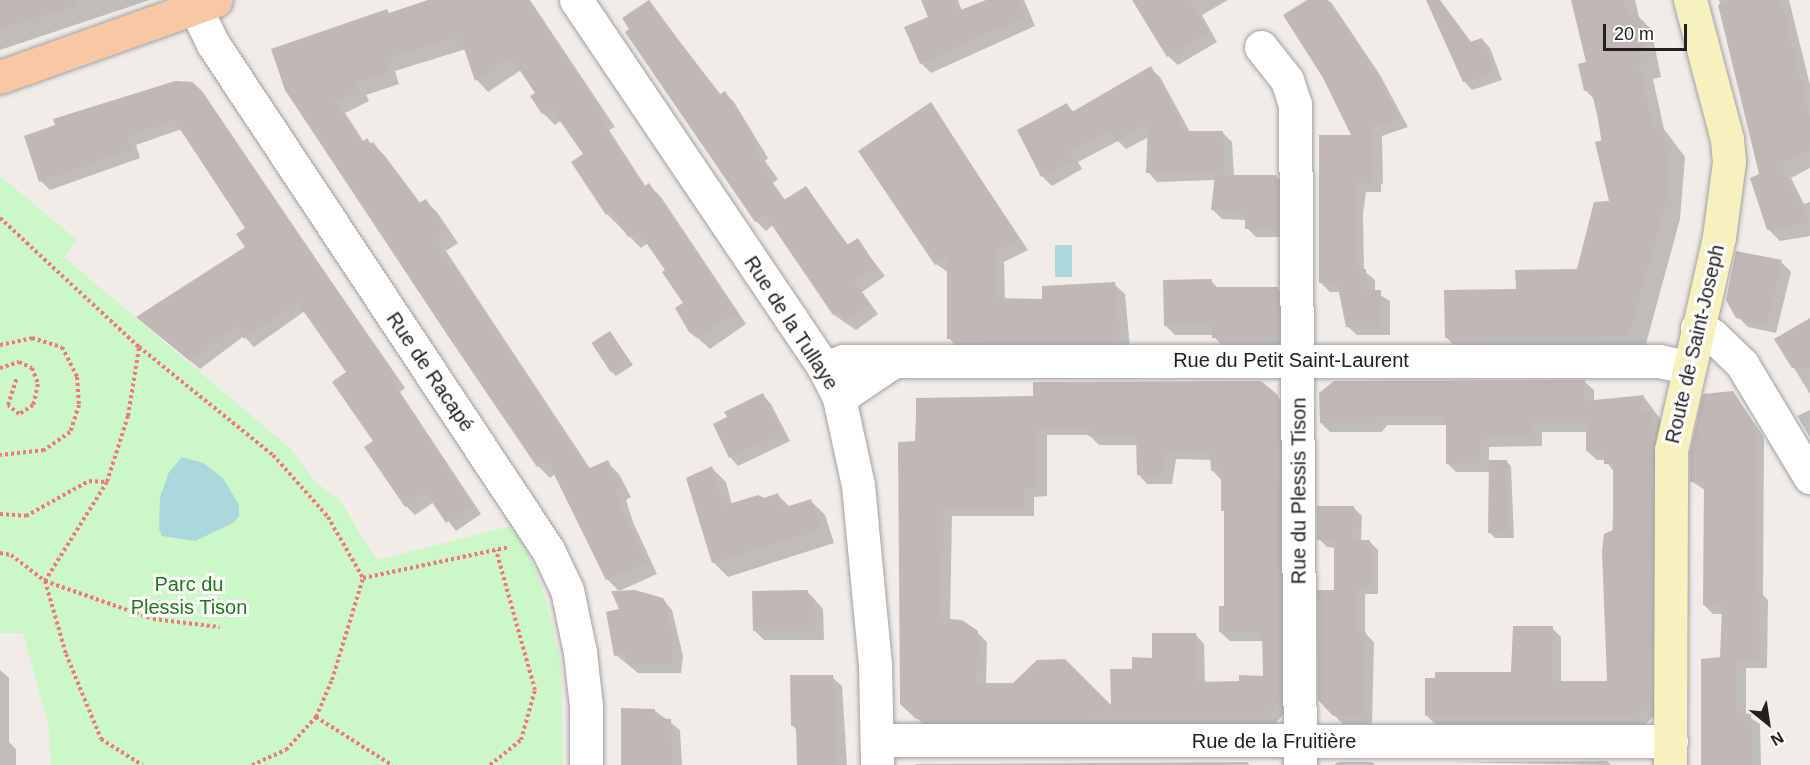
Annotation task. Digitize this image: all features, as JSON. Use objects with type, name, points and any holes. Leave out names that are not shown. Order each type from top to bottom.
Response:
[{"type":"main road","points":[[0,77],[206,3]]},
{"type":"street","name":"Rue de la Tullaye","points":[[576,0],[824,369],[839,398],[858,485],[875,666],[877,753]]},
{"type":"street","name":"Route de Saint-Joseph","points":[[1671,753],[1671,462],[1688,367],[1719,237],[1729,162],[1727,139],[1690,0]]},
{"type":"street","name":"Rue de Racapé","points":[[206,3],[213,44],[540,538],[567,590],[578,642],[586,706],[586,765]]},
{"type":"street","name":"Rue du Plessis Tison","points":[[1261,47],[1287,80],[1295,104],[1300,753]]},
{"type":"street","points":[[1697,328],[1712,335],[1742,364],[1810,477]]},
{"type":"street","name":"Rue du Petit Saint-Laurent","points":[[824,369],[843,361],[1659,361],[1688,367]]},
{"type":"street","points":[[839,398],[894,361]]},
{"type":"street","name":"Rue de la Fruitière","points":[[877,753],[1671,753]]},
{"type":"path","points":[[1,220],[139,347],[273,455],[328,517],[363,578],[332,680],[316,717],[286,750],[252,765]]},
{"type":"path","points":[[0,345],[32,338],[62,347],[77,377],[79,405],[70,432],[44,450],[0,455]]},
{"type":"path","points":[[139,347],[128,416],[106,482],[45,580],[66,654],[101,739],[142,765]]},
{"type":"path","points":[[0,368],[19,362],[32,368],[38,384],[33,405],[19,414],[8,405],[17,378]]},
{"type":"path","points":[[0,514],[26,516],[89,481],[106,482]]},
{"type":"path","points":[[363,578],[496,550],[540,538]]},
{"type":"path","points":[[490,765],[521,740],[535,690],[496,550]]},
{"type":"path","points":[[0,553],[11,555],[45,580],[153,619],[220,627]]},
{"type":"path","points":[[316,717],[392,765]]},
{"type":"green space","name":"Parc du Plessis Tison","points":[[0,176],[77,240],[64,257],[291,449],[315,482],[339,499],[377,560],[511,526],[525,543],[546,600],[561,664],[563,765],[51,765],[48,723],[23,633],[0,633]]},
{"type":"water","points":[[1055,245],[1072,245],[1072,277],[1055,277]]},
{"type":"water","points":[[182,457],[203,463],[223,478],[239,505],[239,516],[233,523],[195,541],[162,536],[159,529],[160,497],[169,472]]},
{"type":"building","points":[[0,0],[74,0],[75,5],[0,29]]},
{"type":"building","points":[[428,0],[528,0],[604,115],[599,118],[635,174],[645,186],[649,183],[736,312],[697,338],[689,332],[675,308],[683,303],[662,272],[665,270],[638,231],[628,237],[611,212],[606,215],[571,162],[583,154],[551,108],[542,114],[530,96],[535,93],[511,57],[475,81],[460,36],[384,59],[388,72],[356,83],[358,89],[334,101],[362,142],[367,138],[371,144],[373,142],[419,203],[426,199],[447,231],[435,239],[588,469],[608,460],[620,485],[615,488],[622,509],[646,562],[606,580],[547,460],[537,467],[448,336],[285,90],[271,49],[387,9],[389,13]]},
{"type":"building","points":[[649,0],[719,95],[725,91],[760,148],[757,151],[769,169],[765,173],[784,200],[806,186],[847,245],[858,238],[876,266],[854,281],[870,304],[845,321],[839,311],[833,315],[765,215],[755,222],[625,32],[629,29],[622,18]]},
{"type":"building","points":[[921,0],[953,0],[958,11],[986,0],[1019,0],[1026,16],[920,64],[904,27],[928,17]]},
{"type":"building","points":[[1132,0],[1190,0],[1209,32],[1167,57]]},
{"type":"building","points":[[1307,0],[1328,0],[1371,64],[1400,118],[1374,126],[1373,183],[1357,183],[1355,204],[1355,269],[1366,269],[1367,290],[1381,290],[1381,327],[1346,327],[1337,283],[1319,283],[1319,135],[1351,135],[1323,78],[1283,15]]},
{"type":"building","points":[[1426,0],[1439,0],[1470,42],[1482,38],[1495,72],[1463,82]]},
{"type":"building","points":[[1571,0],[1624,0],[1628,14],[1637,13],[1647,62],[1639,64],[1653,128],[1662,125],[1666,142],[1671,140],[1666,202],[1629,336],[1445,338],[1444,290],[1516,289],[1515,270],[1577,269],[1594,202],[1609,201],[1595,142],[1603,140],[1591,89],[1584,91],[1578,64],[1586,62]]},
{"type":"building","points":[[1729,0],[1781,0],[1810,119],[1810,150],[1780,165],[1808,222],[1767,230],[1750,178],[1759,174],[1718,5]]},
{"type":"building","points":[[1151,66],[1186,131],[1223,131],[1225,171],[1146,173],[1148,123],[1116,141],[1110,131],[1069,152],[1073,160],[1041,177],[1017,130],[1067,103],[1072,112]]},
{"type":"building","points":[[175,81],[192,82],[202,91],[397,379],[392,382],[473,505],[446,523],[426,493],[405,507],[364,447],[373,441],[332,382],[346,372],[297,302],[244,339],[236,326],[190,361],[136,317],[245,247],[236,234],[245,228],[174,120],[128,136],[131,149],[39,182],[24,136],[55,125],[53,119]]},
{"type":"building","points":[[931,102],[1019,239],[994,252],[995,298],[1042,299],[1042,286],[1115,282],[1120,338],[947,339],[947,256],[935,265],[858,151]]},
{"type":"building","points":[[1215,175],[1277,175],[1277,229],[1245,229],[1245,212],[1211,210]]},
{"type":"building","points":[[1736,251],[1782,260],[1767,324],[1736,318],[1726,300]]},
{"type":"building","points":[[1212,279],[1212,287],[1278,287],[1278,338],[1212,338],[1212,326],[1164,326],[1163,280]]},
{"type":"building","points":[[1810,318],[1810,368],[1792,368],[1774,339]]},
{"type":"building","points":[[610,331],[629,360],[611,372],[592,343]]},
{"type":"building","points":[[1585,380],[1585,401],[1644,395],[1640,410],[1652,410],[1649,702],[1636,716],[1425,716],[1425,678],[1435,678],[1435,672],[1511,672],[1513,626],[1553,626],[1553,681],[1607,681],[1602,551],[1604,534],[1613,530],[1613,464],[1604,464],[1604,452],[1586,451],[1586,423],[1533,423],[1534,438],[1481,438],[1481,463],[1446,464],[1446,417],[1377,417],[1373,423],[1320,423],[1319,393],[1334,381]]},
{"type":"building","points":[[1261,381],[1278,395],[1281,698],[1263,717],[916,719],[900,704],[898,442],[916,441],[916,398],[1033,396],[1033,382]],"holes":[[[1038,427],[1089,427],[1088,436],[1136,436],[1137,475],[1163,475],[1167,450],[1210,452],[1211,471],[1221,471],[1221,511],[1224,511],[1224,606],[1219,606],[1219,632],[1262,632],[1263,676],[1239,675],[1239,681],[1197,682],[1196,633],[1152,633],[1152,658],[1132,657],[1132,669],[1110,669],[1111,705],[1065,659],[1037,660],[1013,683],[977,683],[978,631],[962,620],[941,618],[943,507],[1025,507],[1025,488],[1038,487]]]},
{"type":"building","points":[[1733,391],[1756,427],[1754,598],[1759,589],[1759,660],[1737,659],[1737,713],[1751,714],[1753,765],[1701,765],[1701,659],[1720,657],[1722,606],[1703,605],[1704,482],[1690,482],[1690,452],[1703,394]]},
{"type":"building","points":[[763,393],[782,433],[729,458],[713,424],[727,417],[724,412]]},
{"type":"building","points":[[1489,460],[1507,460],[1510,534],[1488,533]]},
{"type":"building","points":[[712,466],[723,506],[758,495],[764,498],[778,493],[783,508],[811,499],[820,529],[712,563],[686,478]]},
{"type":"building","points":[[1317,506],[1354,506],[1353,540],[1370,540],[1370,586],[1358,586],[1357,632],[1366,632],[1364,716],[1333,716],[1318,700],[1317,590],[1334,590],[1334,540],[1317,540]]},
{"type":"building","points":[[635,590],[663,598],[666,603],[674,645],[672,664],[627,664],[625,653],[614,656],[606,612],[619,609],[611,591]]},
{"type":"building","points":[[808,590],[808,598],[814,598],[815,631],[753,631],[752,591]]},
{"type":"building","points":[[790,675],[833,675],[838,765],[797,765],[796,726],[791,726]]},
{"type":"building","points":[[621,708],[655,709],[655,718],[671,719],[672,765],[621,765]]}]
